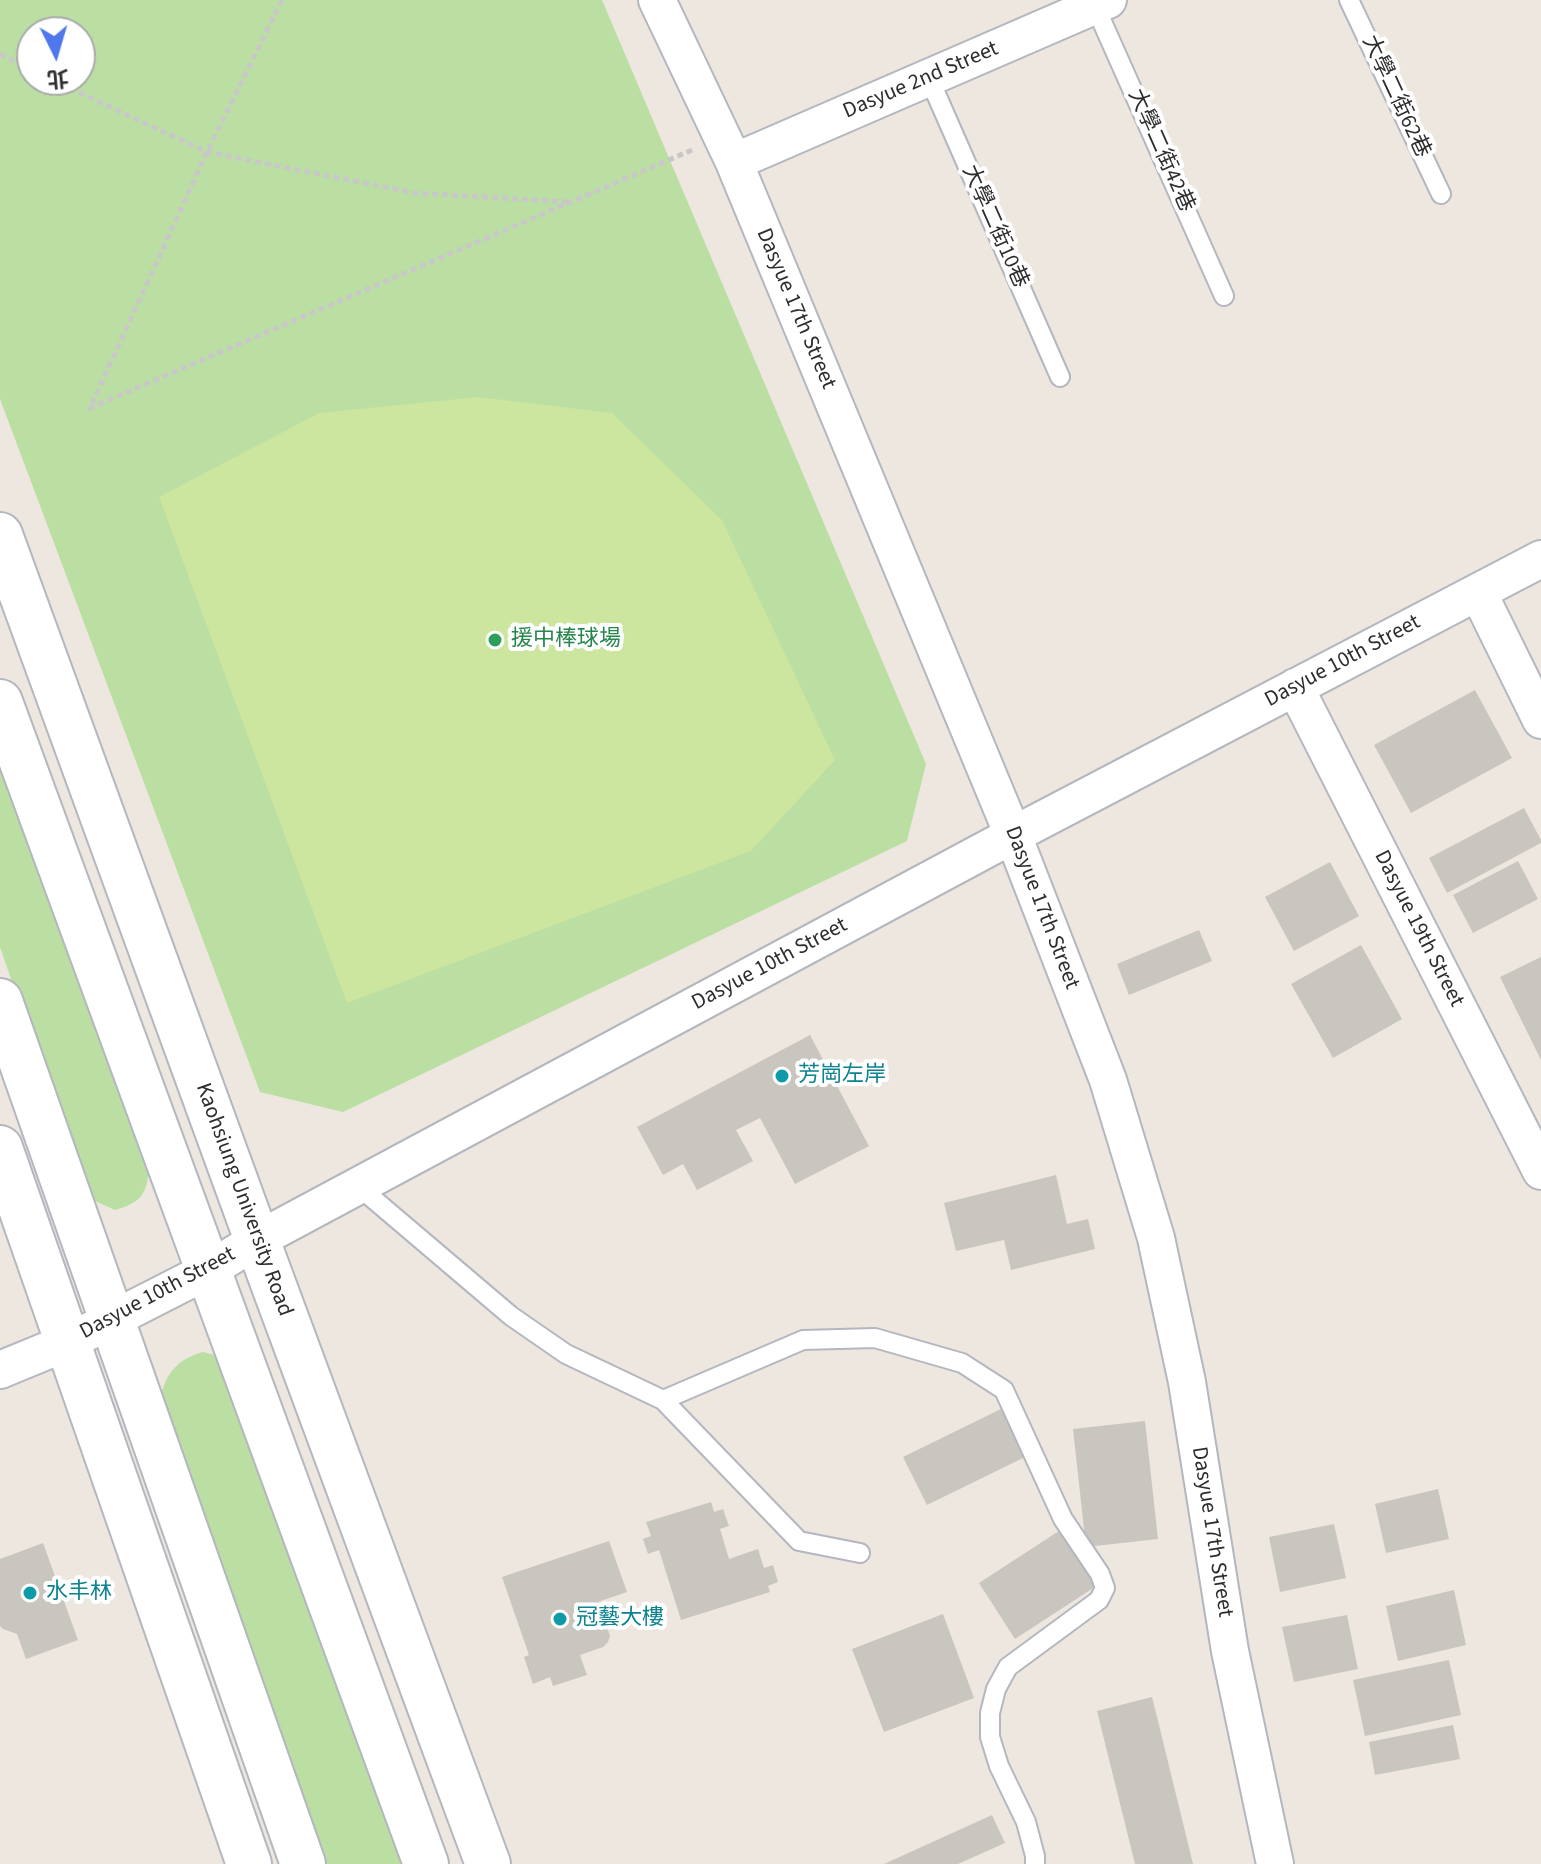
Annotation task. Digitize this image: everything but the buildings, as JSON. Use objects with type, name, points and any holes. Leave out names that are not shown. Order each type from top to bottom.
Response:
[{"type":"street","name":"Dasyue 17th Street","points":[[657,0],[728,150],[1013,835],[1108,1080],[1156,1238],[1187,1382],[1230,1651],[1275,1864]]},
{"type":"street","name":"Dasyue 2nd Street","points":[[728,150],[929,78],[1102,3]]},
{"type":"street","name":"Kaohsiung University Road","points":[[0,535],[488,1864]]},
{"type":"street","name":"Dasyue 10th Street","points":[[0,1370],[68,1342],[209,1270],[257,1240],[1013,835],[1541,559]]},
{"type":"street","points":[[1478,592],[1541,720]]},
{"type":"street","name":"Dasyue 19th Street","points":[[1295,687],[1541,1171]]},
{"type":"street","points":[[0,702],[426,1864]]},
{"type":"street","points":[[0,1001],[303,1864]]},
{"type":"street","points":[[0,1148],[249,1864]]},
{"type":"lane","name":"大學二街62巷","points":[[1349,0],[1441,194]]},
{"type":"lane","name":"大學二街42巷","points":[[1102,3],[1224,296]]},
{"type":"lane","name":"大學二街10巷","points":[[929,78],[1060,377]]},
{"type":"lane","points":[[358,1186],[511,1316],[566,1354],[663,1400],[799,1541],[860,1553]]},
{"type":"lane","points":[[663,1400],[803,1340],[875,1338],[962,1363],[1004,1390],[1063,1519],[1100,1574],[1105,1588],[1099,1600],[1008,1667],[996,1689],[990,1713],[990,1737],[999,1766],[1026,1822],[1035,1864]]},
{"type":"path","points":[[282,0],[207,152],[90,408],[570,202],[728,150]]},
{"type":"path","points":[[86,96],[207,152],[415,193],[570,202]]},
{"type":"green space","points":[[0,0],[602,0],[926,764],[907,841],[343,1112],[260,1092],[0,399]]},
{"type":"green space","name":"援中棒球場","points":[[478,397],[612,413],[722,520],[835,760],[751,851],[347,1003],[159,497],[319,413]]},
{"type":"green space","points":[[0,748],[149,1173],[143,1194],[129,1205],[115,1210],[86,1197],[0,947]]},
{"type":"green space","points":[[203,1352],[215,1355],[227,1367],[407,1864],[326,1864],[161,1395],[175,1367]]},
{"type":"place","name":"援中棒球場","points":[[495,640]]},
{"type":"place","name":"芳崗左岸","points":[[782,1076]]},
{"type":"place","name":"水丰林","points":[[30,1593]]},
{"type":"place","name":"冠藝大樓","points":[[560,1619]]}]
